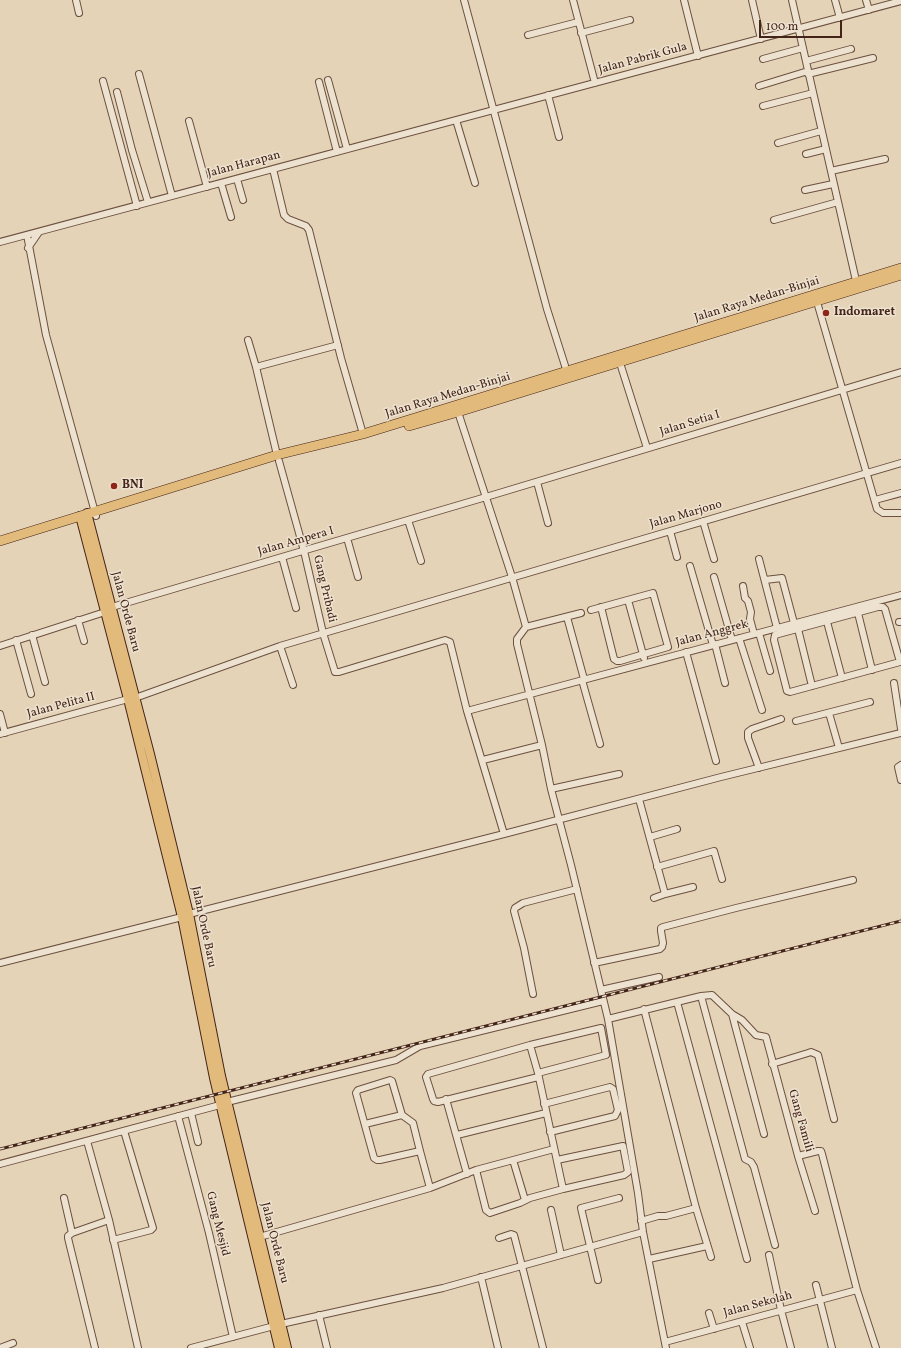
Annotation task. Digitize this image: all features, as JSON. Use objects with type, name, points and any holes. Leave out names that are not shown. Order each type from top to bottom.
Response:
[{"type":"highway","name":"Jalan Raya Medan-Binjai","points":[[0,541],[88,516],[278,458],[532,386],[620,363],[817,302],[901,268]]},
{"type":"highway","name":"Jalan Raya Medan-Binjai","points":[[278,458],[334,448],[458,412],[567,372],[857,286],[901,275]]},
{"type":"highway","name":"Jalan Raya Medan-Binjai","points":[[0,547],[88,516]]},
{"type":"main road","name":"Jalan Orde Baru","points":[[88,516],[108,610],[132,698],[186,915],[224,1104],[256,1238],[278,1325],[287,1348]]},
{"type":"main road","name":"Jalan Orde Baru","points":[[278,1325],[280,1348]]},
{"type":"street","points":[[76,0],[79,13]]},
{"type":"street","points":[[464,0],[544,296],[567,372]]},
{"type":"street","points":[[573,0],[595,83]]},
{"type":"street","points":[[684,0],[698,56]]},
{"type":"street","points":[[752,0],[761,39]]},
{"type":"street","points":[[792,0],[857,286]]},
{"type":"street","points":[[835,0],[840,18]]},
{"type":"street","points":[[866,0],[869,10]]},
{"type":"street","name":"Jalan Pabrik Gula","points":[[493,110],[901,1]]},
{"type":"street","points":[[581,33],[630,20]]},
{"type":"street","points":[[528,35],[578,22]]},
{"type":"street","points":[[763,59],[802,48]]},
{"type":"street","points":[[806,61],[852,50]]},
{"type":"street","points":[[759,86],[873,58]]},
{"type":"street","points":[[139,74],[172,196]]},
{"type":"street","points":[[328,80],[347,149]]},
{"type":"street","points":[[103,81],[136,206]]},
{"type":"street","points":[[319,82],[337,152]]},
{"type":"street","points":[[118,92],[132,150],[148,202]]},
{"type":"street","points":[[762,106],[813,93]]},
{"type":"street","points":[[548,95],[559,137]]},
{"type":"street","name":"Jalan Harapan","points":[[0,242],[493,110]]},
{"type":"street","points":[[456,120],[475,183]]},
{"type":"street","points":[[189,122],[207,187]]},
{"type":"street","points":[[778,142],[822,131]]},
{"type":"street","points":[[806,154],[826,149]]},
{"type":"street","points":[[831,171],[885,159]]},
{"type":"street","points":[[273,169],[284,215],[288,219],[306,226],[309,230],[338,345],[363,434]]},
{"type":"street","points":[[237,178],[243,200]]},
{"type":"street","points":[[221,183],[230,217]]},
{"type":"street","points":[[805,190],[833,184]]},
{"type":"street","points":[[774,220],[838,202]]},
{"type":"street","points":[[28,248],[39,232]]},
{"type":"street","points":[[27,235],[28,248],[46,335],[88,516]]},
{"type":"street","points":[[817,302],[877,509],[883,514],[901,513]]},
{"type":"street","name":"Gang Pribadi","points":[[248,340],[278,458],[304,551],[323,633],[335,672],[445,640],[450,642],[467,711]]},
{"type":"street","points":[[256,367],[338,345]]},
{"type":"street","points":[[620,363],[647,448]]},
{"type":"street","name":"Jalan Setia I","points":[[486,497],[901,372]]},
{"type":"street","points":[[458,412],[512,577],[526,627]]},
{"type":"street","name":"Jalan Marjono","points":[[323,633],[901,463]]},
{"type":"street","points":[[537,482],[548,523]]},
{"type":"street","points":[[875,500],[901,493]]},
{"type":"street","name":"Jalan Ampera I","points":[[0,646],[108,610],[486,497]]},
{"type":"street","points":[[408,520],[420,561]]},
{"type":"street","points":[[703,521],[714,559]]},
{"type":"street","points":[[670,531],[677,557]]},
{"type":"street","points":[[347,538],[358,577]]},
{"type":"street","points":[[282,557],[296,608]]},
{"type":"street","points":[[759,559],[777,628]]},
{"type":"street","points":[[690,566],[725,683]]},
{"type":"street","points":[[714,577],[732,640]]},
{"type":"street","points":[[765,580],[782,578],[812,686]]},
{"type":"street","points":[[743,586],[744,596],[748,601],[751,612],[750,619],[770,671]]},
{"type":"street","points":[[591,610],[601,607],[651,594],[654,595],[668,648],[620,661],[614,659],[601,607]]},
{"type":"street","name":"Jalan Anggrek","points":[[467,711],[777,628],[796,626],[826,618],[901,595]]},
{"type":"street","points":[[628,600],[645,663]]},
{"type":"street","points":[[796,626],[775,635],[774,637],[786,689],[790,692],[872,670],[899,662],[900,660],[885,609],[883,607],[878,607],[858,613],[826,618],[842,678]]},
{"type":"street","points":[[581,613],[526,627],[517,638],[551,789],[560,819],[608,1019],[638,1193],[641,1221],[665,1345]]},
{"type":"street","points":[[858,613],[872,670]]},
{"type":"street","points":[[567,617],[600,744]]},
{"type":"street","points":[[78,620],[84,640]]},
{"type":"street","name":"Jalan Pelita II","points":[[2,733],[132,698],[280,646],[323,633]]},
{"type":"street","points":[[32,635],[45,682]]},
{"type":"street","points":[[739,638],[762,710]]},
{"type":"street","points":[[16,640],[30,694]]},
{"type":"street","points":[[280,646],[292,684]]},
{"type":"street","points":[[686,652],[716,761]]},
{"type":"street","points":[[894,683],[901,729]]},
{"type":"street","points":[[796,721],[870,702]]},
{"type":"street","points":[[467,711],[504,834]]},
{"type":"street","points":[[829,713],[839,748]]},
{"type":"street","points":[[0,714],[2,733]]},
{"type":"street","points":[[759,768],[748,738],[748,732],[752,729],[781,719]]},
{"type":"street","points":[[0,963],[759,768],[901,733]]},
{"type":"street","points":[[482,760],[542,746]]},
{"type":"street","points":[[901,765],[898,767],[901,780]]},
{"type":"street","points":[[551,789],[619,774]]},
{"type":"street","points":[[639,799],[665,894]]},
{"type":"street","points":[[650,837],[677,829]]},
{"type":"street","points":[[657,867],[714,851],[722,879]]},
{"type":"street","points":[[594,963],[662,947],[663,943],[661,928],[663,927],[853,880]]},
{"type":"street","points":[[654,898],[693,887]]},
{"type":"street","points":[[533,994],[514,911],[515,908],[523,903],[577,889]]},
{"type":"street","points":[[601,990],[659,977]]},
{"type":"street","points":[[608,1019],[644,1009],[701,996],[712,995],[732,1014],[764,1134]]},
{"type":"street","points":[[701,996],[745,1159],[751,1162],[754,1167],[775,1245]]},
{"type":"street","points":[[0,1164],[178,1116],[396,1060],[420,1046],[603,1001]]},
{"type":"street","points":[[677,1002],[747,1259]]},
{"type":"street","points":[[644,1009],[706,1246],[711,1257]]},
{"type":"street","name":"Gang Famili","points":[[732,1014],[742,1020],[756,1035],[766,1037],[772,1064],[815,1211]]},
{"type":"street","points":[[600,1027],[602,1029],[607,1054],[605,1056],[538,1075],[438,1102],[433,1100],[426,1077],[428,1074],[530,1045],[600,1027]]},
{"type":"street","points":[[530,1045],[563,1189]]},
{"type":"street","points":[[772,1064],[811,1052],[818,1055],[834,1119]]},
{"type":"street","points":[[420,1150],[380,1160],[374,1158],[356,1093],[358,1090],[390,1080],[394,1084],[402,1115],[413,1123],[430,1188]]},
{"type":"street","points":[[544,1104],[610,1087],[614,1089],[618,1110],[615,1116],[550,1132]]},
{"type":"street","points":[[446,1099],[467,1174]]},
{"type":"street","points":[[191,1113],[198,1142]]},
{"type":"street","points":[[457,1135],[546,1113]]},
{"type":"street","points":[[365,1124],[402,1115]]},
{"type":"street","name":"Gang Mesjid","points":[[178,1116],[209,1233],[233,1337]]},
{"type":"street","points":[[113,1240],[151,1230],[153,1228],[124,1131]]},
{"type":"street","points":[[87,1141],[109,1220],[138,1348]]},
{"type":"street","points":[[476,1170],[486,1210],[488,1212],[563,1189],[627,1174],[628,1172],[623,1146],[557,1160]]},
{"type":"street","points":[[256,1238],[430,1188],[476,1170],[554,1149]]},
{"type":"street","points":[[798,1156],[818,1151],[822,1154],[857,1290],[876,1348]]},
{"type":"street","points":[[513,1160],[525,1200]]},
{"type":"street","points":[[64,1198],[72,1233]]},
{"type":"street","points":[[598,1280],[581,1208],[619,1198]]},
{"type":"street","points":[[641,1221],[696,1208]]},
{"type":"street","points":[[551,1210],[561,1255]]},
{"type":"street","points":[[95,1348],[68,1236],[72,1233],[109,1220]]},
{"type":"street","points":[[194,1348],[319,1315],[443,1288],[643,1232]]},
{"type":"street","points":[[499,1238],[511,1234],[514,1235],[543,1348]]},
{"type":"street","points":[[649,1259],[706,1246]]},
{"type":"street","points":[[769,1255],[791,1348]]},
{"type":"street","points":[[481,1277],[498,1348]]},
{"type":"street","points":[[816,1285],[832,1348]]},
{"type":"street","name":"Jalan Sekolah","points":[[665,1345],[714,1329],[857,1290]]},
{"type":"street","points":[[709,1312],[714,1329]]},
{"type":"street","points":[[319,1315],[327,1348]]},
{"type":"street","points":[[742,1322],[750,1348]]},
{"type":"street","points":[[0,1348],[13,1344]]},
{"type":"railway","points":[[0,1149],[901,921]]},
{"type":"place","name":"Indomaret","points":[[826,313]]},
{"type":"place","name":"BNI","points":[[114,486]]}]
